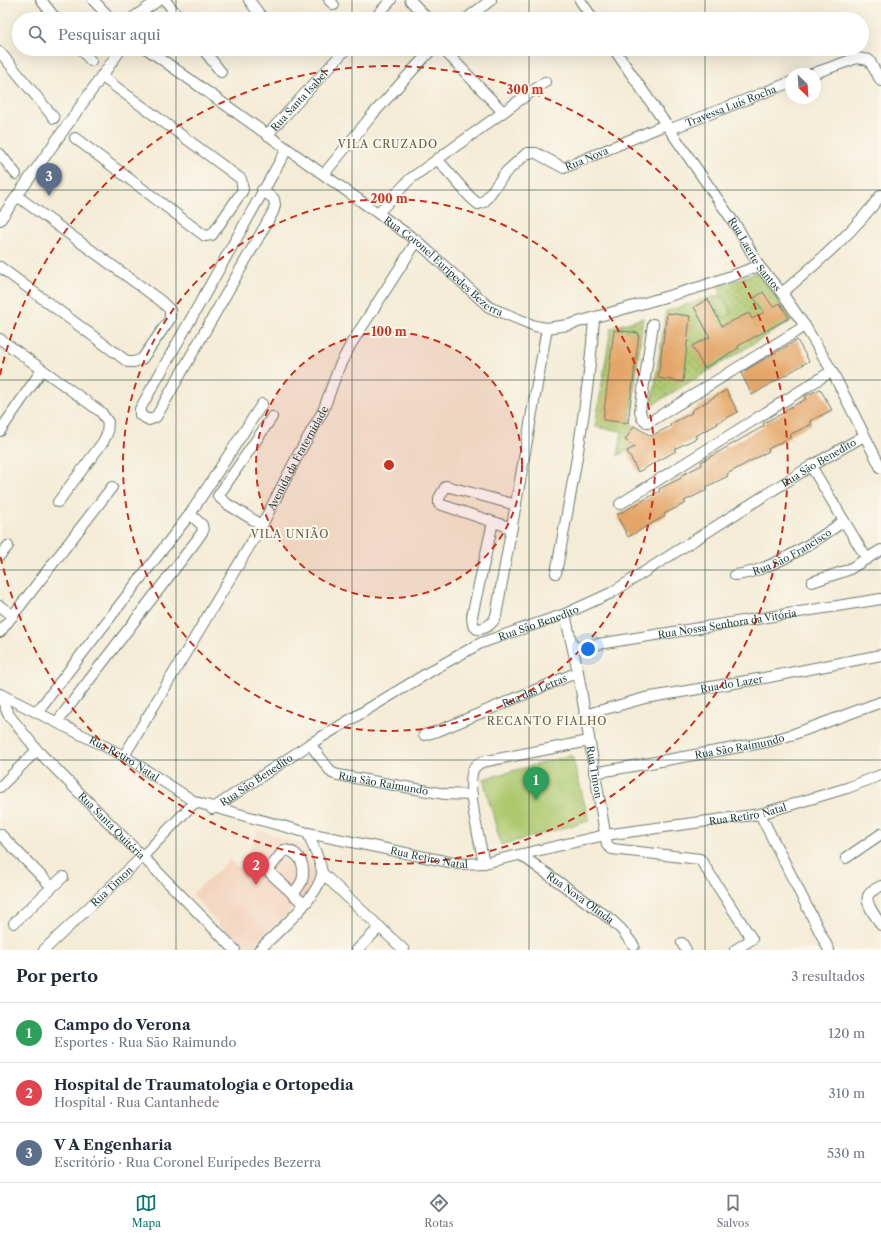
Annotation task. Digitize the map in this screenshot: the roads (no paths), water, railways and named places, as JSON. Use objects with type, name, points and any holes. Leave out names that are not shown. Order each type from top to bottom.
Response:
[{"type":"street","points":[[41,0],[50,12]]},
{"type":"street","points":[[93,0],[104,12]]},
{"type":"street","points":[[141,12],[159,0]]},
{"type":"street","points":[[165,0],[174,12]]},
{"type":"street","points":[[249,0],[258,12]]},
{"type":"street","points":[[380,12],[391,0]]},
{"type":"street","points":[[410,0],[421,12]]},
{"type":"street","points":[[475,12],[491,0]]},
{"type":"street","points":[[580,0],[588,12]]},
{"type":"street","points":[[0,52],[54,118]]},
{"type":"street","points":[[87,56],[91,61]]},
{"type":"street","points":[[0,220],[116,56]]},
{"type":"street","name":"Rua Coronel Eurípedes Bezerra","points":[[157,56],[417,241],[489,307],[528,325],[547,328],[568,326],[703,286],[758,266]]},
{"type":"street","points":[[208,56],[221,72]]},
{"type":"street","name":"Rua Santa Isabel","points":[[267,135],[340,56]]},
{"type":"street","points":[[324,174],[373,114],[426,56]]},
{"type":"street","points":[[450,56],[503,112]]},
{"type":"street","name":"Rua Laerte Santos","points":[[619,56],[669,126],[739,230],[758,266],[782,293],[806,326],[832,371],[881,468]]},
{"type":"street","points":[[821,71],[857,58],[869,60],[881,81]]},
{"type":"street","points":[[75,138],[205,236],[212,236],[243,190],[241,179],[101,76]]},
{"type":"street","points":[[378,213],[410,179],[545,82]]},
{"type":"street","name":"Travessa Luís Rocha","points":[[669,126],[785,84]]},
{"type":"street","name":"Rua Nova","points":[[437,159],[470,197],[478,204],[481,204],[506,172],[527,153],[536,153],[564,168],[669,126]]},
{"type":"street","points":[[262,190],[274,199],[276,205],[273,212],[156,418],[149,420],[140,415],[140,409],[262,190],[286,149]]},
{"type":"street","points":[[0,154],[16,174]]},
{"type":"street","points":[[782,293],[825,256],[874,205],[881,195]]},
{"type":"street","points":[[0,267],[128,362],[134,362],[142,359],[170,319],[170,310],[161,301],[17,196]]},
{"type":"street","name":"Avenida da Fraternidade","points":[[124,756],[262,525],[299,453],[323,411],[339,367],[351,344],[417,241]]},
{"type":"street","points":[[556,573],[578,456],[591,365],[594,319]]},
{"type":"street","points":[[653,324],[640,411],[642,418],[648,423],[806,326]]},
{"type":"street","points":[[493,522],[472,616],[473,625],[477,629],[481,629],[491,624],[496,616],[547,328]]},
{"type":"street","points":[[0,339],[101,412],[108,422],[107,434],[103,442],[58,502]]},
{"type":"street","points":[[0,431],[42,370]]},
{"type":"street","points":[[620,504],[832,371]]},
{"type":"street","points":[[37,712],[190,514],[262,404]]},
{"type":"street","points":[[262,525],[227,504],[218,496],[272,417]]},
{"type":"street","name":"Rua São Benedito","points":[[212,808],[310,744],[436,668],[481,643],[565,614],[611,593],[811,466],[864,436]]},
{"type":"street","points":[[811,466],[867,559]]},
{"type":"street","points":[[512,528],[440,504],[441,492],[446,486],[516,505]]},
{"type":"street","points":[[0,632],[112,487]]},
{"type":"street","points":[[57,722],[196,542],[203,531],[202,525],[190,514]]},
{"type":"street","name":"Rua São Francisco","points":[[735,574],[745,574],[778,560],[830,531],[844,521]]},
{"type":"street","points":[[0,555],[8,546]]},
{"type":"street","points":[[812,582],[848,570],[881,550]]},
{"type":"street","name":"Rua Nossa Senhora da Vitória","points":[[573,648],[881,599]]},
{"type":"street","points":[[0,606],[12,616]]},
{"type":"street","name":"Rua Timon","points":[[565,614],[578,672],[605,835]]},
{"type":"street","name":"Rua do Lazer","points":[[584,715],[645,698],[764,678],[881,655]]},
{"type":"street","name":"Rua das Letras","points":[[424,735],[438,731],[578,672]]},
{"type":"street","name":"Rua Retiro Natal","points":[[0,694],[124,756],[195,802],[212,808],[308,833],[448,863],[470,865],[484,863],[605,835],[760,814],[847,788],[881,775]]},
{"type":"street","name":"Rua Santa Quitéria","points":[[0,694],[8,714],[37,750],[235,950]]},
{"type":"street","name":"Rua São Raimundo","points":[[594,773],[767,742],[794,734],[881,702]]},
{"type":"street","points":[[484,863],[472,795],[473,772],[475,767],[482,762],[589,741]]},
{"type":"street","name":"Rua São Raimundo","points":[[310,744],[332,773],[338,775],[445,794],[472,795]]},
{"type":"street","points":[[0,787],[37,750]]},
{"type":"street","name":"Rua Timon","points":[[44,950],[142,857],[195,802]]},
{"type":"street","points":[[760,814],[829,950]]},
{"type":"street","points":[[308,833],[322,873],[404,950]]},
{"type":"street","points":[[0,834],[52,887]]},
{"type":"street","points":[[846,858],[881,834]]},
{"type":"street","points":[[605,835],[607,845],[612,849],[700,859],[752,939],[735,950]]},
{"type":"street","name":"Rua Nova Olinda","points":[[521,855],[609,918],[621,929],[634,946]]},
{"type":"street","points":[[259,950],[304,904],[317,886],[322,873]]},
{"type":"street","points":[[14,923],[63,877]]},
{"type":"street","points":[[881,886],[870,893],[868,899],[869,905],[881,926]]},
{"type":"street","points":[[293,895],[304,904]]},
{"type":"street","points":[[357,950],[380,926]]},
{"type":"place","name":"V A Engenharia","points":[[49,196]]},
{"type":"place","name":"Campo do Verona","points":[[536,800]]},
{"type":"place","name":"Hospital de Traumatologia e Ortopedia","points":[[256,885]]},
{"type":"district","name":"VILA CRUZADO","points":[[388,144]]},
{"type":"district","name":"VILA UNIÃO","points":[[290,534]]},
{"type":"district","name":"RECANTO FIALHO","points":[[547,721]]}]
